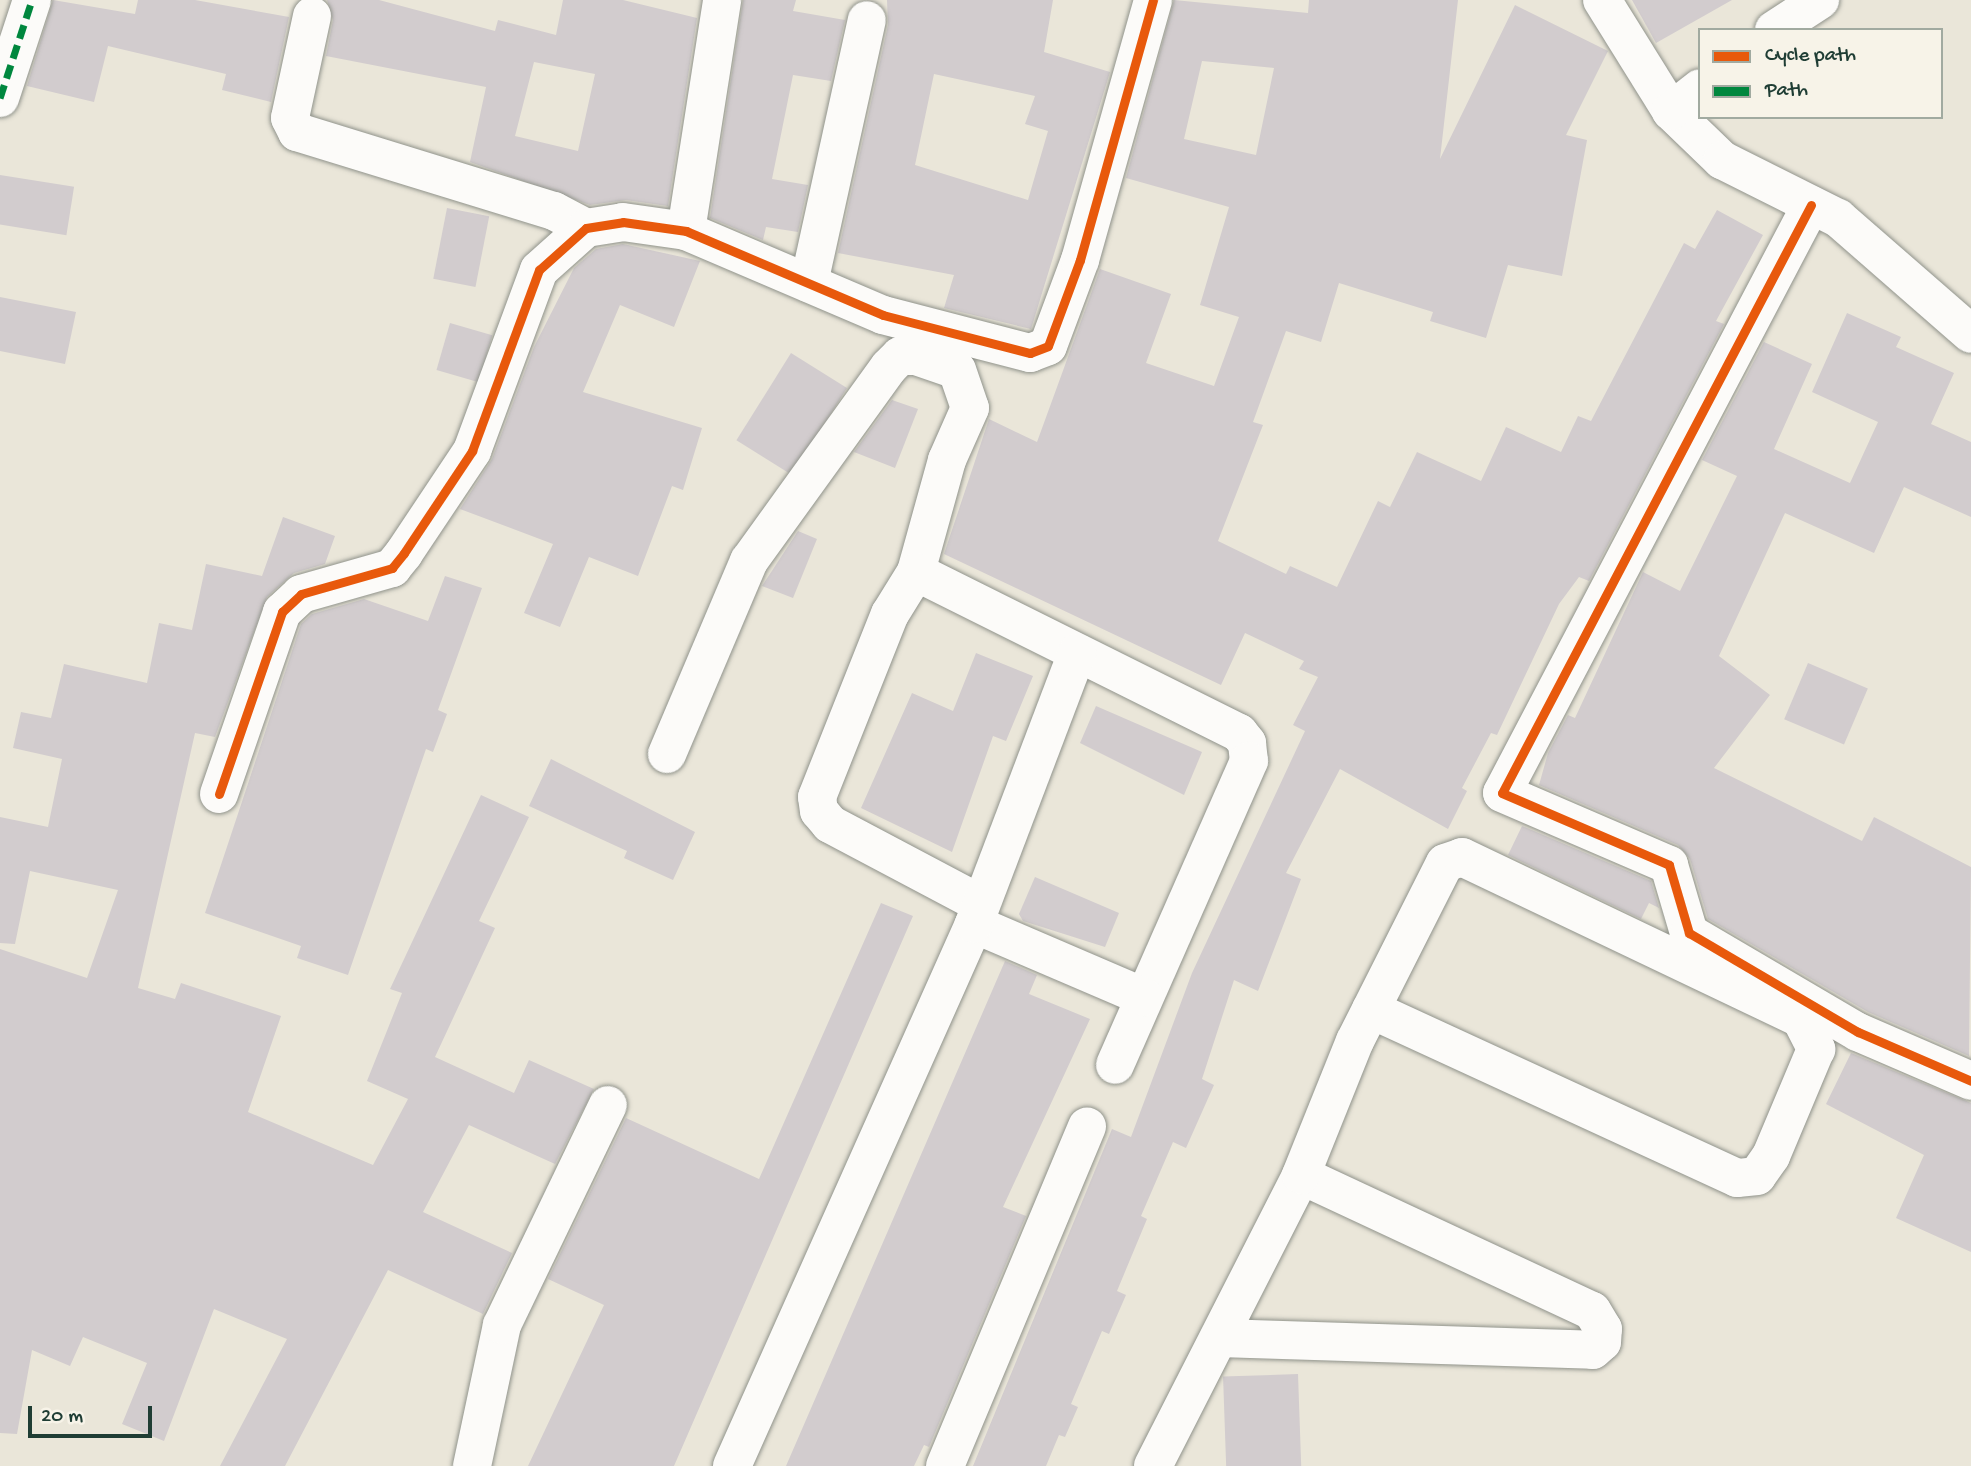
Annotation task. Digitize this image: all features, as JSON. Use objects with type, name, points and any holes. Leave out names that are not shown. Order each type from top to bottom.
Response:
[{"type":"street","points":[[0,98],[32,0]]},
{"type":"street","points":[[686,231],[722,0]]},
{"type":"street","points":[[219,794],[282,612],[301,593],[392,568],[404,553],[472,451],[539,270],[586,228],[623,222],[686,231],[883,315],[1030,353],[1048,346],[1080,260],[1153,0]]},
{"type":"street","points":[[1602,0],[1685,99],[1722,160],[1838,218],[1971,334]]},
{"type":"street","points":[[1777,28],[1820,0]]},
{"type":"street","points":[[312,16],[290,118],[297,132],[554,211],[586,228]]},
{"type":"street","points":[[809,283],[866,20]]},
{"type":"street","points":[[1811,205],[1502,793],[1669,865],[1689,933],[1858,1032],[1971,1081]]},
{"type":"street","points":[[667,754],[748,561],[889,367],[900,356],[916,356],[957,370],[970,408],[947,460],[916,572],[890,614],[817,797],[819,811],[831,824],[978,914],[1144,997]]},
{"type":"street","points":[[916,572],[1239,733],[1250,753],[1115,1065]]},
{"type":"street","points":[[732,1466],[978,914],[1077,653]]},
{"type":"street","points":[[1153,1466],[1301,1175],[1371,1010],[1433,878],[1445,863],[1462,857],[1801,1019],[1816,1049],[1771,1156],[1757,1176],[1737,1178],[1371,1010]]},
{"type":"street","points":[[472,1466],[502,1325],[608,1105]]},
{"type":"street","points":[[946,1466],[1087,1126]]},
{"type":"street","points":[[1219,1338],[1593,1350],[1602,1342],[1603,1329],[1592,1311],[1301,1175]]},
{"type":"building","points":[[53,0],[135,14],[138,0],[195,0],[289,17],[271,102],[222,90],[226,74],[108,46],[94,102],[27,86]]},
{"type":"building","points":[[327,0],[379,0],[495,31],[498,20],[556,35],[563,0],[623,0],[697,18],[668,206],[626,200],[590,205],[470,162],[486,87],[326,56],[333,20]],"holes":[[[534,62],[595,74],[578,151],[515,136]]]},
{"type":"building","points":[[743,0],[796,0],[793,11],[845,20],[831,81],[793,75],[772,179],[808,185],[798,232],[766,227],[763,240],[710,218]]},
{"type":"building","points":[[887,0],[1053,0],[1044,52],[1110,72],[1031,329],[944,308],[954,275],[838,253],[888,25]],"holes":[[[934,74],[1035,96],[1025,124],[1048,131],[1028,200],[915,165]]]},
{"type":"building","points":[[1174,0],[1308,13],[1309,0],[1458,0],[1440,159],[1515,5],[1608,51],[1566,135],[1587,140],[1562,276],[1508,265],[1486,338],[1430,321],[1433,312],[1339,283],[1321,342],[1286,331],[1253,422],[1263,425],[1218,541],[1286,574],[1290,566],[1337,587],[1378,501],[1390,507],[1417,452],[1481,481],[1506,427],[1561,452],[1578,416],[1591,421],[1684,243],[1695,249],[1717,210],[1763,235],[1716,321],[1724,324],[1589,581],[1579,577],[1559,604],[1497,735],[1491,733],[1462,788],[1467,791],[1448,829],[1340,769],[1286,873],[1301,879],[1258,991],[1234,980],[1202,1079],[1214,1085],[1186,1148],[1173,1142],[1141,1216],[1147,1219],[1117,1291],[1126,1295],[1109,1334],[1102,1331],[1071,1404],[1078,1407],[1065,1437],[1059,1435],[1046,1466],[973,1466],[1112,1129],[1131,1137],[1192,973],[1305,731],[1293,725],[1318,677],[1299,669],[1304,661],[1245,633],[1221,685],[944,554],[989,419],[1037,442],[1100,269],[1171,294],[1146,363],[1214,386],[1239,317],[1200,305],[1229,207],[1126,178]],"holes":[[[1202,61],[1274,68],[1256,155],[1184,139]]]},
{"type":"building","points":[[1632,0],[1732,0],[1656,43]]},
{"type":"building","points":[[0,175],[74,187],[66,235],[0,225]]},
{"type":"building","points":[[447,208],[489,216],[475,287],[433,279]]},
{"type":"building","points":[[623,244],[700,261],[674,327],[620,305],[583,392],[702,428],[683,490],[672,486],[638,576],[589,557],[560,627],[524,613],[553,544],[460,509],[492,459],[534,347],[574,268],[596,249]]},
{"type":"building","points":[[0,297],[76,312],[65,364],[0,351]]},
{"type":"building","points":[[1847,313],[1901,337],[1896,347],[1954,373],[1931,424],[1971,442],[1971,517],[1904,487],[1874,553],[1785,513],[1719,656],[1770,695],[1714,768],[1862,841],[1874,817],[1971,867],[1969,1056],[1868,1012],[1708,919],[1690,859],[1678,845],[1539,785],[1548,753],[1568,715],[1575,718],[1643,572],[1680,591],[1737,476],[1702,460],[1764,342],[1812,364],[1774,449],[1850,483],[1878,422],[1812,392]]},
{"type":"building","points":[[450,323],[492,335],[479,382],[436,370]]},
{"type":"building","points":[[791,353],[847,388],[792,475],[736,440]]},
{"type":"building","points":[[892,400],[918,409],[895,468],[854,452]]},
{"type":"building","points":[[283,517],[335,536],[325,564],[294,573],[267,597],[215,737],[195,733],[138,988],[175,999],[181,983],[281,1016],[248,1112],[373,1165],[408,1099],[367,1081],[402,993],[390,989],[481,795],[529,817],[479,921],[495,928],[435,1057],[514,1093],[529,1060],[594,1089],[555,1164],[469,1125],[423,1212],[512,1253],[483,1314],[388,1270],[285,1466],[220,1466],[287,1339],[214,1309],[164,1441],[122,1424],[147,1363],[83,1337],[70,1366],[32,1350],[17,1434],[0,1433],[0,949],[87,978],[118,890],[30,871],[15,944],[0,943],[0,817],[48,827],[62,759],[13,748],[21,712],[51,718],[64,664],[147,683],[159,623],[192,630],[206,564],[262,576]]},
{"type":"building","points":[[798,531],[817,539],[793,598],[762,586]]},
{"type":"building","points":[[445,576],[482,588],[438,710],[447,714],[433,752],[426,749],[348,975],[297,958],[301,946],[205,913],[301,624],[312,614],[364,599],[428,621]]},
{"type":"building","points":[[976,653],[1033,676],[1006,741],[993,736],[952,852],[861,808],[912,693],[953,711]]},
{"type":"building","points":[[1808,663],[1868,688],[1844,745],[1784,719]]},
{"type":"building","points":[[1096,706],[1202,752],[1184,795],[1080,743]]},
{"type":"building","points":[[551,759],[695,832],[673,880],[624,858],[627,851],[529,806]]},
{"type":"building","points":[[1522,826],[1651,881],[1659,908],[1649,903],[1641,919],[1508,855]]},
{"type":"building","points":[[1035,877],[1119,913],[1105,947],[1023,921],[1019,914]]},
{"type":"building","points":[[881,903],[913,916],[674,1466],[528,1466],[604,1305],[548,1279],[626,1118],[759,1179]]},
{"type":"building","points":[[1005,961],[1037,975],[1029,994],[1090,1019],[1003,1207],[1026,1216],[929,1447],[924,1445],[914,1466],[786,1466]]},
{"type":"building","points":[[1851,1053],[1971,1103],[1971,1252],[1896,1218],[1924,1155],[1826,1104]]},
{"type":"building","points":[[1298,1374],[1301,1466],[1226,1466],[1223,1377]]},
{"type":"marked path","points":[[0,98],[32,0]]},
{"type":"cycle path","points":[[219,794],[282,612],[301,594],[392,568],[404,553],[472,451],[539,270],[586,228],[623,222],[686,231],[883,315],[1030,353],[1048,346],[1080,260],[1153,0]]},
{"type":"cycle path","points":[[1811,205],[1502,793],[1669,865],[1689,933],[1858,1032],[1971,1081]]}]
